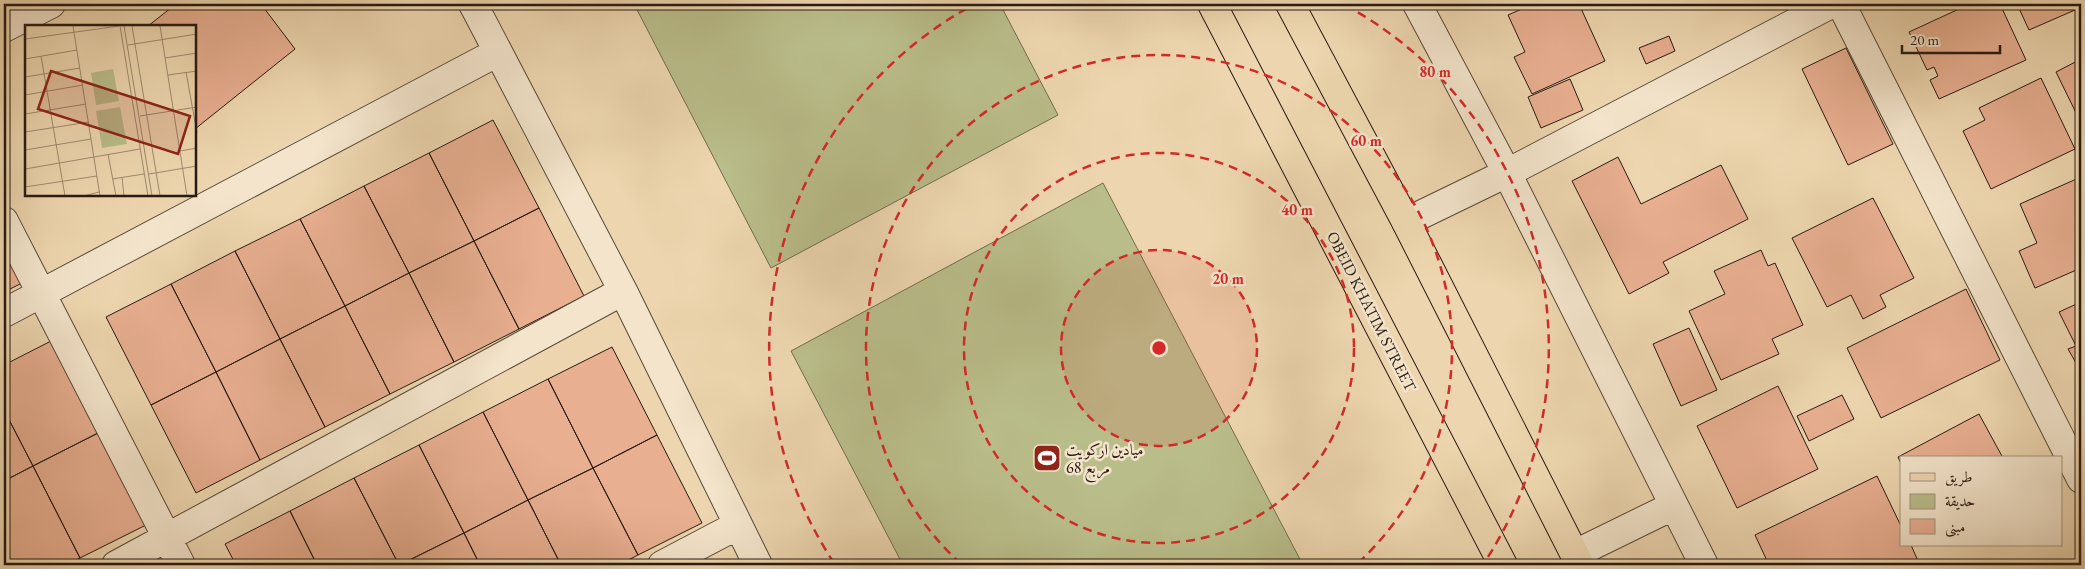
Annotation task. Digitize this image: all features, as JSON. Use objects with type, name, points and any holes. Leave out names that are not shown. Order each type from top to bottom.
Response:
[{"type":"main road","name":"OBEID KHATIM STREET","points":[[1212,4],[1503,565]]},
{"type":"main road","points":[[1290,4],[1406,222],[1577,560]]},
{"type":"street","points":[[4,28],[51,4]]},
{"type":"street","points":[[473,4],[623,291],[758,565]]},
{"type":"street","points":[[1417,4],[1507,173],[1704,565]]},
{"type":"street","points":[[1406,222],[1507,173],[1831,4]]},
{"type":"street","points":[[1841,4],[2081,480]]},
{"type":"street","points":[[4,313],[498,52]]},
{"type":"street","points":[[4,221],[180,565]]},
{"type":"street","points":[[116,565],[623,291]]},
{"type":"street","points":[[1577,560],[1673,506]]},
{"type":"street","points":[[662,565],[738,525]]},
{"type":"green space","points":[[634,4],[1000,4],[1058,115],[771,268]]},
{"type":"green space","name":"ميادين اركويت مربع 68","points":[[1103,183],[1303,565],[903,565],[791,351]]},
{"type":"building","points":[[176,4],[261,4],[295,49],[196,128],[196,25],[149,25]]},
{"type":"building","points":[[1533,4],[1579,4],[1605,61],[1532,94],[1514,57],[1525,52],[1508,15]]},
{"type":"building","points":[[1957,4],[2000,4],[2026,60],[1939,99],[1930,80],[1938,76],[1934,67],[1927,70],[1909,32],[1959,9]]},
{"type":"building","points":[[2017,4],[2081,4],[2081,24],[2075,10],[2029,30]]},
{"type":"building","points":[[1669,36],[1675,51],[1646,64],[1639,48]]},
{"type":"building","points":[[1846,48],[1893,144],[1848,165],[1802,69]]},
{"type":"building","points":[[2081,59],[2081,123],[2056,72]]},
{"type":"building","points":[[2041,78],[2075,149],[1991,189],[1963,131],[1985,120],[1979,108]]},
{"type":"building","points":[[1570,79],[1583,110],[1541,128],[1528,97]]},
{"type":"building","points":[[493,120],[539,208],[474,241],[429,153]]},
{"type":"building","points":[[429,153],[474,241],[409,273],[364,186]]},
{"type":"building","points":[[1618,157],[1641,204],[1721,165],[1748,219],[1663,262],[1669,273],[1629,294],[1572,181]]},
{"type":"building","points":[[2081,177],[2081,268],[2035,288],[2019,251],[2037,243],[2020,204]]},
{"type":"building","points":[[364,186],[409,273],[345,306],[300,219]]},
{"type":"building","points":[[1873,198],[1914,278],[1880,295],[1886,307],[1863,319],[1851,295],[1827,307],[1792,238]]},
{"type":"building","points":[[539,208],[584,296],[519,329],[474,241]]},
{"type":"building","points":[[300,219],[345,306],[280,339],[235,251]]},
{"type":"building","points":[[474,241],[519,329],[454,362],[409,273]]},
{"type":"building","points":[[4,248],[22,283],[4,292]]},
{"type":"building","points":[[1761,250],[1768,266],[1775,263],[1803,325],[1772,339],[1779,354],[1721,380],[1689,311],[1725,294],[1714,271]]},
{"type":"building","points":[[235,251],[280,339],[216,372],[171,284]]},
{"type":"building","points":[[409,273],[454,362],[390,394],[345,306]]},
{"type":"building","points":[[171,284],[216,372],[151,405],[106,317]]},
{"type":"building","points":[[1966,289],[2000,360],[1881,418],[1847,348]]},
{"type":"building","points":[[2081,302],[2081,361],[2076,363],[2068,349],[2076,346],[2059,312]]},
{"type":"building","points":[[345,306],[390,394],[325,427],[280,339]]},
{"type":"building","points":[[1689,328],[1717,390],[1681,406],[1653,344]]},
{"type":"building","points":[[280,339],[325,427],[260,460],[216,372]]},
{"type":"building","points":[[53,340],[100,432],[33,466],[4,410],[4,365]]},
{"type":"building","points":[[612,347],[657,435],[593,468],[548,379]]},
{"type":"building","points":[[216,372],[260,460],[196,493],[151,405]]},
{"type":"building","points":[[548,379],[593,468],[528,500],[483,412]]},
{"type":"building","points":[[1778,386],[1818,469],[1737,508],[1697,426]]},
{"type":"building","points":[[1842,395],[1854,419],[1809,441],[1797,416]]},
{"type":"building","points":[[4,410],[33,466],[4,481]]},
{"type":"building","points":[[483,412],[528,500],[464,533],[419,445]]},
{"type":"building","points":[[1979,414],[2002,456],[1900,456],[1900,462],[1898,457]]},
{"type":"building","points":[[100,432],[148,524],[80,558],[33,466]]},
{"type":"building","points":[[657,435],[702,523],[638,555],[593,468]]},
{"type":"building","points":[[419,445],[464,533],[399,565],[354,478]]},
{"type":"building","points":[[33,466],[80,558],[66,565],[4,565],[4,481]]},
{"type":"building","points":[[593,468],[638,555],[618,565],[561,565],[528,500]]},
{"type":"building","points":[[1877,476],[1900,524],[1900,546],[1911,546],[1918,561],[1908,565],[1769,565],[1755,535]]},
{"type":"building","points":[[354,478],[399,565],[317,565],[290,511]]},
{"type":"building","points":[[528,500],[561,565],[480,565],[464,533]]},
{"type":"building","points":[[290,511],[317,565],[236,565],[225,544]]},
{"type":"building","points":[[464,533],[480,565],[400,565]]},
{"type":"place","name":"ميادين اركويت مربع 68","points":[[1047,458]]}]
